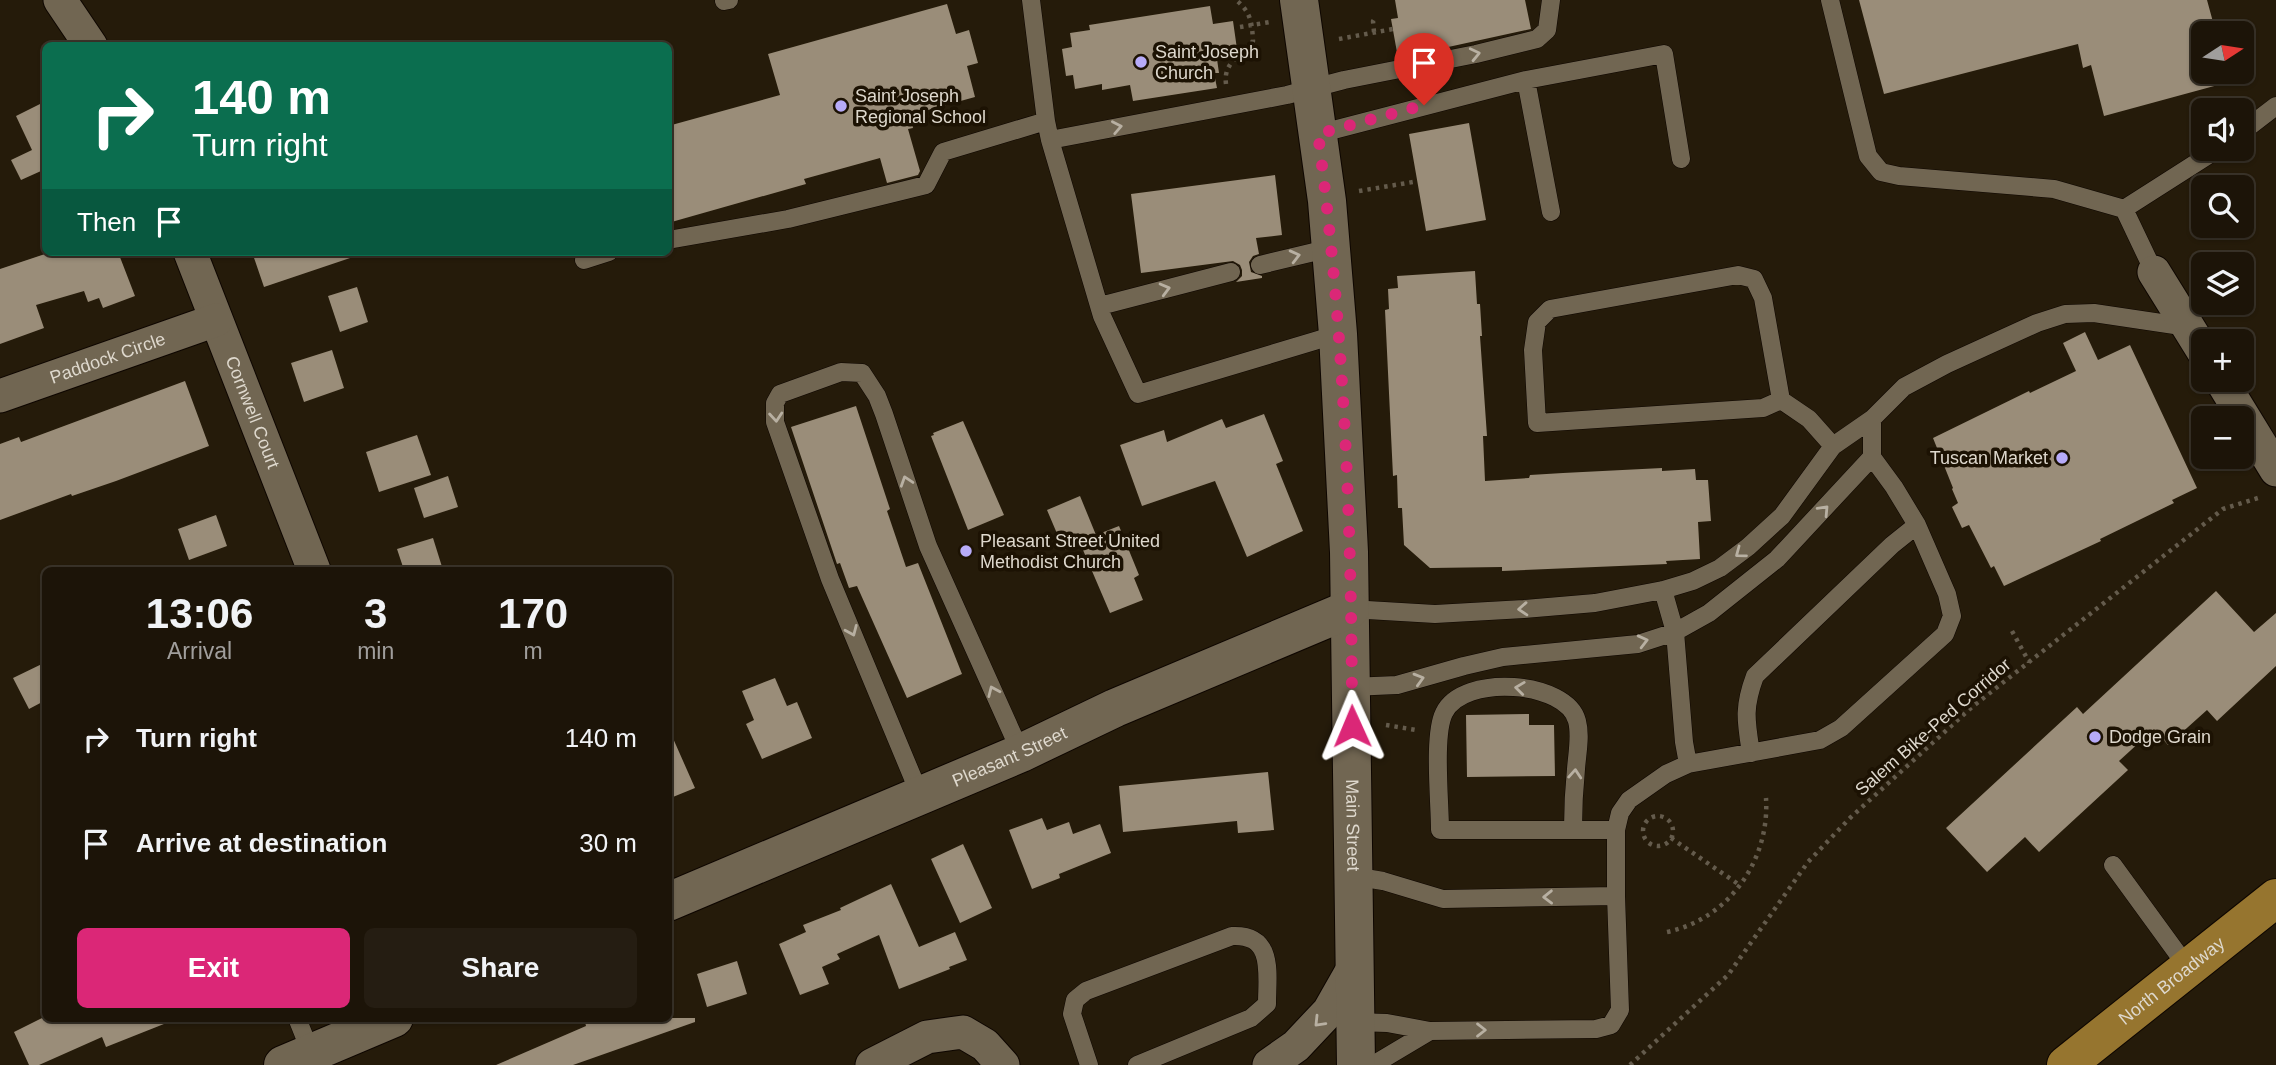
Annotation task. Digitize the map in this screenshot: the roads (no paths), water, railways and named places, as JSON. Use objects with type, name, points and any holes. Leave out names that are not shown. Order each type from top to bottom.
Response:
[{"type":"main road","name":"Main Street","points":[[1289,10],[1312,88],[1338,334],[1352,687],[1356,1065]]},
{"type":"main road","name":"Pleasant Street","points":[[672,900],[1021,753],[1115,708],[1350,609]]},
{"type":"main road","name":"North Broadway","points":[[2066,1065],[2276,898]]},
{"type":"main road","points":[[297,1059],[371,1023]]},
{"type":"street","points":[[60,0],[88,42]]},
{"type":"street","name":"Cornwell Court","points":[[192,256],[313,567]]},
{"type":"street","points":[[2154,272],[2191,331]]},
{"type":"street","name":"Paddock Circle","points":[[0,396],[216,320]]},
{"type":"street","points":[[2227,392],[2270,483]]},
{"type":"street","points":[[1269,1065],[1296,1046],[1329,1011],[1354,967]]},
{"type":"street","points":[[872,1065],[926,1037],[963,1032],[985,1045],[1003,1065]]},
{"type":"lane","points":[[1031,0],[1050,140],[1100,306],[1138,394],[1338,334]]},
{"type":"lane","points":[[1050,140],[1229,106],[1537,39],[1547,30],[1551,0]]},
{"type":"lane","points":[[1830,0],[1868,156],[1881,172],[1899,176],[2054,189],[2124,209],[2199,161]]},
{"type":"lane","points":[[1318,134],[1526,80],[1664,54],[1681,159]]},
{"type":"lane","points":[[1526,80],[1551,212]]},
{"type":"lane","points":[[2254,123],[2276,106]]},
{"type":"lane","points":[[672,239],[788,219],[926,185],[943,152],[1046,121]]},
{"type":"lane","points":[[2124,209],[2154,272]]},
{"type":"lane","points":[[1260,265],[1331,248]]},
{"type":"lane","points":[[584,260],[596,256]]},
{"type":"lane","points":[[1100,306],[1230,272]]},
{"type":"lane","points":[[1782,400],[1763,408],[1537,423],[1533,350],[1536,323],[1550,309],[1738,275],[1754,279],[1763,298],[1782,400],[1809,419],[1833,446]]},
{"type":"lane","points":[[1350,609],[1435,614],[1524,609],[1595,603],[1663,590],[1693,581],[1720,568],[1782,516],[1833,446],[1872,419],[1903,387],[1947,364],[2037,323],[2065,314],[2094,313],[2191,338]]},
{"type":"lane","points":[[920,795],[830,579],[775,422],[775,403],[780,394],[841,372],[862,373],[877,396],[884,414],[928,546],[1021,753]]},
{"type":"lane","points":[[1354,1022],[1387,1023],[1430,1031],[1596,1030],[1611,1025],[1620,1010],[1616,830],[1620,813],[1629,800],[1666,774],[1688,764],[1820,740],[1841,727],[1945,634],[1952,616],[1947,594],[1917,525],[1894,486],[1871,457],[1872,419]]},
{"type":"lane","points":[[1352,687],[1397,685],[1503,657],[1638,643],[1675,632],[1709,612],[1777,559],[1871,457]]},
{"type":"lane","points":[[1751,753],[1746,725],[1747,698],[1755,676],[1892,545],[1917,525]]},
{"type":"lane","points":[[1663,590],[1675,632],[1688,764]]},
{"type":"lane","points":[[1573,828],[1577,720],[1566,705],[1551,696],[1527,688],[1501,686],[1472,690],[1455,698],[1444,712],[1438,731],[1440,830],[1616,830]]},
{"type":"lane","points":[[2113,864],[2188,968]]},
{"type":"lane","points":[[1353,876],[1383,881],[1443,899],[1616,895]]},
{"type":"lane","points":[[1089,1065],[1072,1014],[1075,1000],[1086,991],[1232,936],[1246,935],[1259,942],[1266,957],[1267,1004],[1251,1017],[1138,1065]]},
{"type":"lane","points":[[297,1022],[297,1059]]},
{"type":"lane","points":[[1373,1065],[1430,1031]]},
{"type":"place","name":"Saint Joseph Church","points":[[1141,62]]},
{"type":"place","name":"Saint Joseph Regional School","points":[[841,106]]},
{"type":"place","name":"Tuscan Market","points":[[2062,458]]},
{"type":"place","name":"Pleasant Street United Methodist Church","points":[[966,551]]},
{"type":"place","name":"Dodge Grain","points":[[2095,737]]}]
